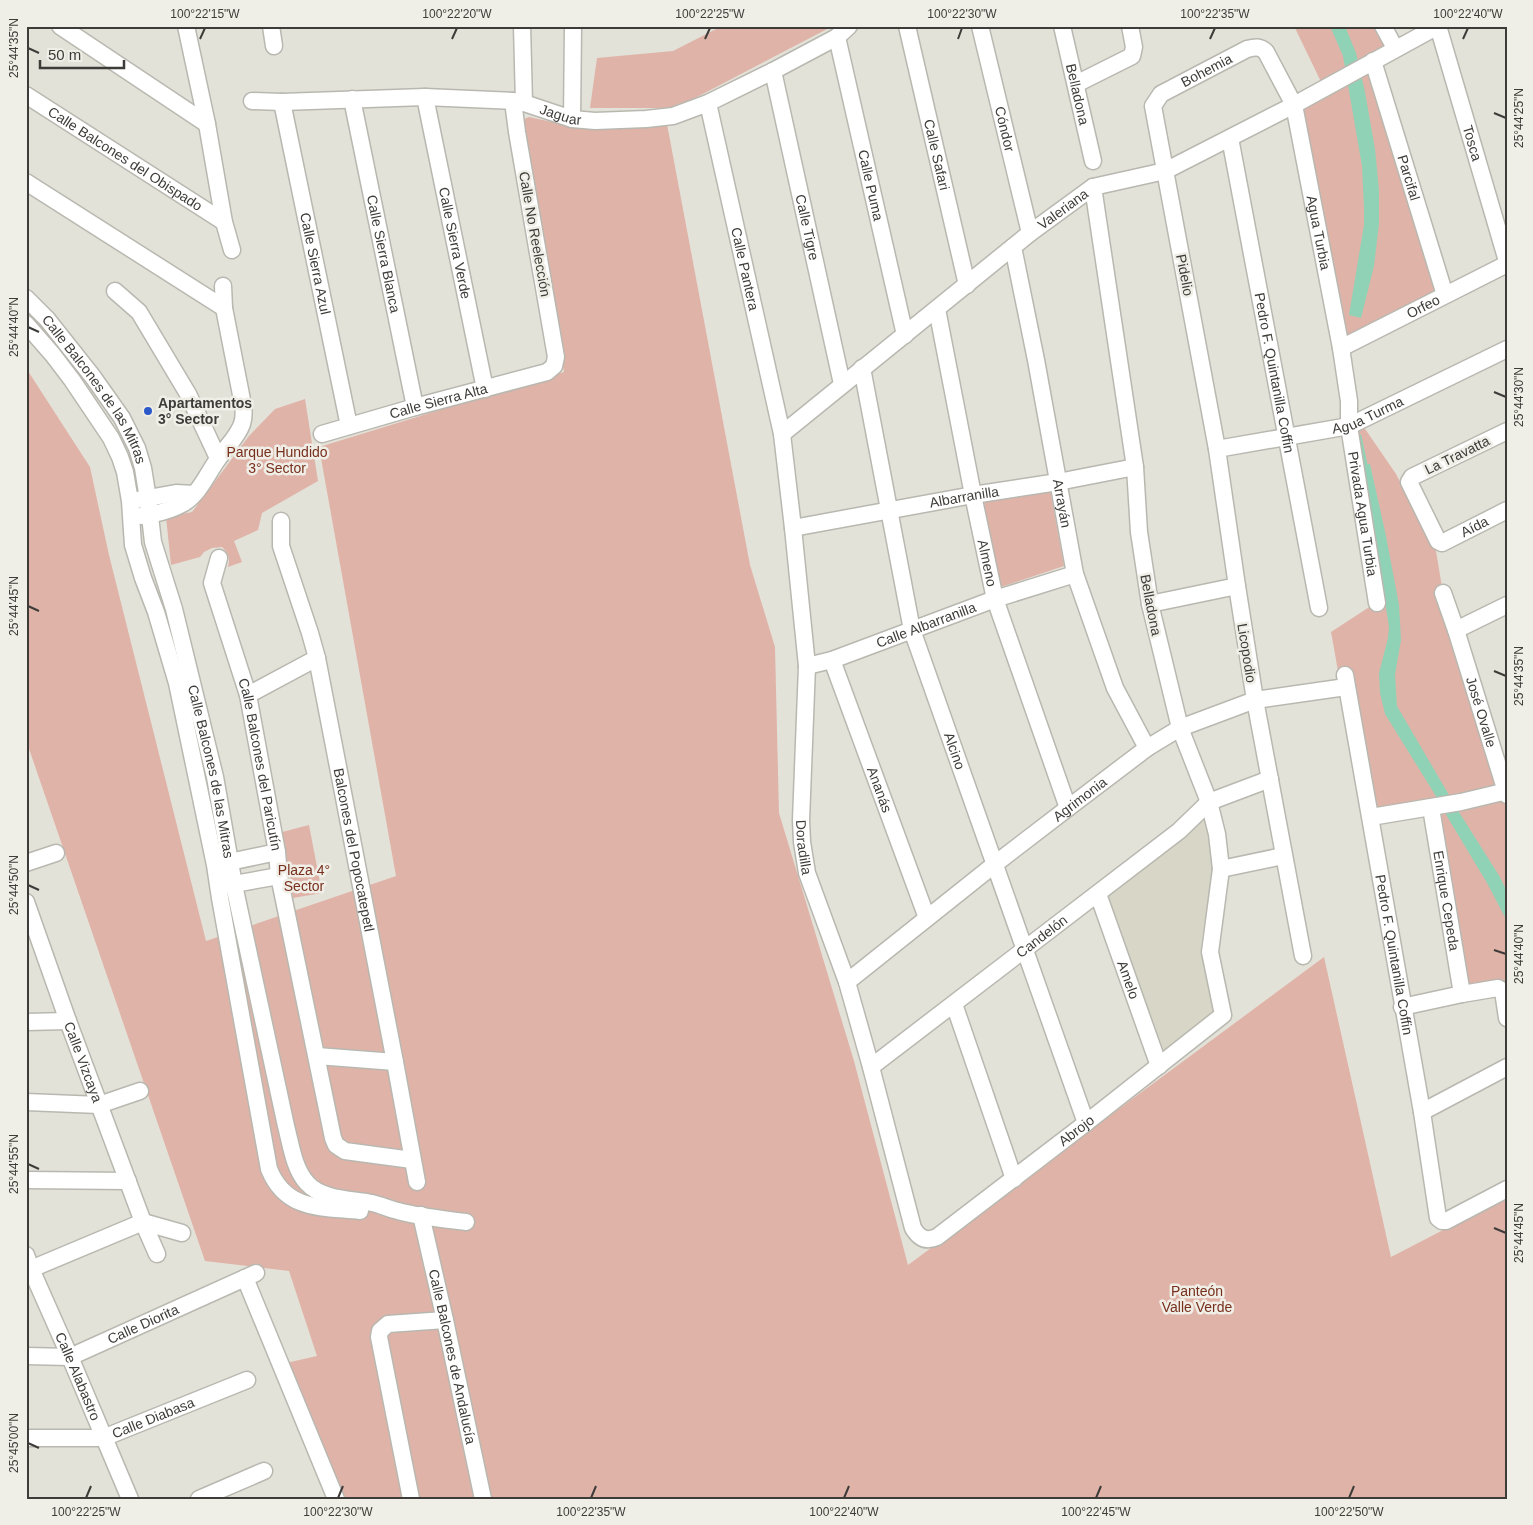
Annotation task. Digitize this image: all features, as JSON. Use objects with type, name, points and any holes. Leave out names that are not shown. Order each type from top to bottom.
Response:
[{"type":"street","points":[[60,26],[207,124]]},
{"type":"street","points":[[186,26],[207,124],[224,222],[232,250]]},
{"type":"street","points":[[271,26],[274,46]]},
{"type":"street","name":"Calle No Reelección","points":[[522,26],[518,142],[556,357],[554,366]]},
{"type":"street","points":[[572,118],[573,26]]},
{"type":"street","name":"Calle Safari","points":[[907,26],[966,285]]},
{"type":"street","name":"Cóndor","points":[[980,26],[1030,233]]},
{"type":"street","name":"Belladona","points":[[1062,26],[1093,161]]},
{"type":"street","points":[[1076,84],[1128,59],[1134,52],[1130,26]]},
{"type":"street","points":[[1383,26],[1395,48]]},
{"type":"street","name":"Valeriana","points":[[782,434],[1030,233],[1093,187],[1165,171],[1438,26]]},
{"type":"street","name":"Tosca","points":[[1438,26],[1507,262]]},
{"type":"street","name":"Jaguar","points":[[252,101],[282,102],[425,97],[519,102],[572,118],[595,121],[646,120],[673,116],[708,103],[773,71],[843,32]]},
{"type":"street","name":"Calle Puma","points":[[843,32],[905,335]]},
{"type":"street","name":"Bohemia","points":[[1155,102],[1162,94],[1247,49],[1262,48]]},
{"type":"street","name":"Agua Turbia","points":[[1262,48],[1294,104],[1341,348],[1349,401],[1349,426]]},
{"type":"street","name":"Parcifal","points":[[1373,61],[1445,295]]},
{"type":"street","name":"Calle Tigre","points":[[773,71],[842,384]]},
{"type":"street","name":"Calle Balcones del Obispado","points":[[26,95],[224,222]]},
{"type":"street","name":"Calle Sierra Verde","points":[[425,97],[485,389]]},
{"type":"street","name":"Calle Sierra Blanca","points":[[352,99],[415,407]]},
{"type":"street","name":"Calle Sierra Azul","points":[[282,102],[349,426]]},
{"type":"street","name":"Pidelio","points":[[1155,102],[1154,111],[1217,449]]},
{"type":"street","name":"Calle Pantera","points":[[708,103],[782,434]]},
{"type":"street","name":"Pedro F. Quintanilla Coffin","points":[[1230,138],[1318,608]]},
{"type":"street","points":[[26,182],[224,308]]},
{"type":"street","name":"Belladona","points":[[1093,187],[1135,467],[1139,532],[1150,604],[1180,728],[1209,802],[1218,834],[1221,869],[1210,952],[1223,1015]]},
{"type":"street","name":"Arrayán","points":[[1013,247],[1075,574],[1114,688],[1147,748]]},
{"type":"street","name":"Orfeo","points":[[1341,348],[1507,262]]},
{"type":"street","points":[[131,509],[182,504],[194,494],[218,458],[238,433],[243,423],[244,414],[224,308],[223,286]]},
{"type":"street","points":[[115,291],[139,312],[188,394],[218,458]]},
{"type":"street","name":"Calle Balcones de las Mitras","points":[[26,298],[47,319],[93,377],[122,418],[137,448],[143,468],[153,542],[174,608],[215,777],[222,864],[266,1153],[273,1179],[287,1196],[311,1206],[373,1212],[397,1211]]},
{"type":"street","name":"Almeno","points":[[937,309],[995,599],[1068,808]]},
{"type":"street","name":"Calle Balcones de las Mitras","points":[[26,324],[67,374],[111,438],[120,457],[125,472],[131,509],[133,545],[156,612],[177,684],[197,779],[222,864]]},
{"type":"street","name":"Agua Turma","points":[[1217,449],[1349,426],[1507,349]]},
{"type":"street","name":"Calle Sierra Alta","points":[[322,434],[547,372],[554,366]]},
{"type":"street","name":"Alcino","points":[[862,368],[912,630],[1086,1123]]},
{"type":"street","name":"Privada Agua Turbia","points":[[1349,426],[1377,602]]},
{"type":"street","name":"La Travatta","points":[[1442,543],[1438,541],[1409,482],[1412,477],[1507,431]]},
{"type":"street","name":"Doradilla","points":[[782,434],[794,528],[807,666],[801,820],[804,859],[807,873],[847,982],[913,1228],[916,1234],[926,1240]]},
{"type":"street","name":"Licopodio","points":[[1217,449],[1255,700],[1303,956]]},
{"type":"street","name":"Albarranilla","points":[[794,528],[1135,467]]},
{"type":"street","name":"Aída","points":[[1442,543],[1507,510]]},
{"type":"street","name":"Balcones del Popocatepetl","points":[[281,521],[281,546],[317,658],[417,1182]]},
{"type":"street","points":[[133,545],[153,542]]},
{"type":"street","name":"Calle Balcones del Paricutín","points":[[219,558],[212,583],[248,695],[280,876],[333,1138],[336,1145],[345,1151],[412,1160]]},
{"type":"street","name":"Calle Albarranilla","points":[[807,666],[832,660],[995,599],[1075,574]]},
{"type":"street","points":[[1150,604],[1237,586]]},
{"type":"street","name":"José Ovalle","points":[[1443,593],[1506,792]]},
{"type":"street","points":[[1456,630],[1507,606]]},
{"type":"street","points":[[248,695],[317,658]]},
{"type":"street","name":"Ananás","points":[[832,660],[927,918]]},
{"type":"street","name":"Pedro F. Quintanilla Coffin","points":[[1346,681],[1422,1112],[1438,1218],[1442,1221],[1446,1220],[1507,1189]]},
{"type":"street","name":"Agrimonia","points":[[847,982],[1068,808],[1147,748],[1180,728],[1255,700],[1346,681]]},
{"type":"street","points":[[197,779],[215,777]]},
{"type":"street","points":[[1209,802],[1270,778]]},
{"type":"street","points":[[1371,817],[1435,807],[1506,792]]},
{"type":"street","name":"Candelón","points":[[871,1067],[1179,831],[1209,802]]},
{"type":"street","name":"Enrique Cepeda","points":[[1435,807],[1462,994]]},
{"type":"street","points":[[222,864],[277,852]]},
{"type":"street","points":[[26,863],[56,853]]},
{"type":"street","points":[[1221,869],[1283,856]]},
{"type":"street","points":[[226,886],[280,876]]},
{"type":"street","name":"Calle Balcones de las Mitras","points":[[226,886],[288,1133],[301,1174],[314,1189],[322,1193],[375,1203],[397,1211],[421,1216],[466,1222]]},
{"type":"street","name":"Amelo","points":[[1098,894],[1160,1066]]},
{"type":"street","name":"Calle Vizcaya","points":[[26,902],[34,943],[68,1021],[143,1222],[157,1254]]},
{"type":"street","points":[[1402,1007],[1498,988],[1503,991],[1507,1018]]},
{"type":"street","points":[[954,1004],[1014,1178]]},
{"type":"street","name":"Abrojo","points":[[926,1240],[937,1237],[1160,1066],[1223,1015]]},
{"type":"street","points":[[26,1022],[68,1021]]},
{"type":"street","points":[[317,1056],[395,1062]]},
{"type":"street","points":[[1422,1112],[1507,1067]]},
{"type":"street","points":[[26,1102],[99,1104],[140,1091]]},
{"type":"street","points":[[26,1180],[128,1181]]},
{"type":"street","name":"Calle Balcones de Andalucía","points":[[421,1216],[483,1499]]},
{"type":"street","points":[[28,1264],[143,1222],[182,1234]]},
{"type":"street","name":"Calle Alabastro","points":[[28,1264],[70,1356],[130,1499]]},
{"type":"street","name":"Calle Diorita","points":[[26,1356],[70,1356],[250,1275],[336,1499]]},
{"type":"street","points":[[411,1499],[379,1337],[380,1331],[388,1324],[445,1320]]},
{"type":"street","name":"Calle Diabasa","points":[[26,1438],[103,1438],[246,1380]]},
{"type":"street","points":[[199,1499],[264,1471]]},
{"type":"shaded area","points":[[1330,26],[1345,26],[1356,53],[1375,149],[1379,190],[1379,224],[1374,266],[1361,318],[1349,315],[1364,225],[1362,166],[1343,56]]},
{"type":"shaded area","points":[[1370,464],[1399,605],[1401,640],[1395,675],[1397,706],[1459,812],[1500,877],[1507,892],[1507,921],[1434,793],[1385,714],[1380,693],[1379,673],[1389,627],[1362,465]]},
{"type":"shaded area","points":[[1206,818],[1212,837],[1213,870],[1201,944],[1203,957],[1221,1012],[1164,1051],[1105,894]]},
{"type":"green space","points":[[722,26],[833,26],[676,108],[590,108],[597,58],[673,51]]},
{"type":"green space","points":[[1294,26],[1383,26],[1395,48],[1373,61],[1445,295],[1341,348],[1294,105],[1324,88]]},
{"type":"green space","name":"Panteón Valle Verde","points":[[529,117],[584,129],[667,124],[750,565],[775,647],[779,813],[854,1061],[908,1265],[1324,957],[1391,1257],[1507,1197],[1507,1499],[338,1499],[286,1363],[317,1356],[289,1271],[205,1261],[26,740],[26,368],[90,467],[109,555],[206,941],[396,876],[319,447],[564,372],[517,122]]},
{"type":"green space","name":"Parque Hundido 3° Sector","points":[[305,399],[318,481],[262,513],[258,530],[234,541],[242,562],[228,567],[228,556],[222,547],[212,548],[204,552],[200,557],[171,565],[166,517],[192,512],[249,436],[275,409]]},
{"type":"green space","points":[[1361,423],[1396,474],[1436,551],[1443,593],[1507,795],[1507,1018],[1503,991],[1462,994],[1431,808],[1371,817],[1345,676],[1338,671],[1331,632],[1377,602],[1349,426]]},
{"type":"green space","points":[[1050,489],[1064,566],[998,588],[984,502]]},
{"type":"green space","name":"Plaza 4° Sector","points":[[309,825],[322,893],[293,898],[282,832]]},
{"type":"waterway","points":[[1360,436],[1367,469]]},
{"type":"place","name":"Apartamentos 3° Sector","points":[[148,411]]}]
